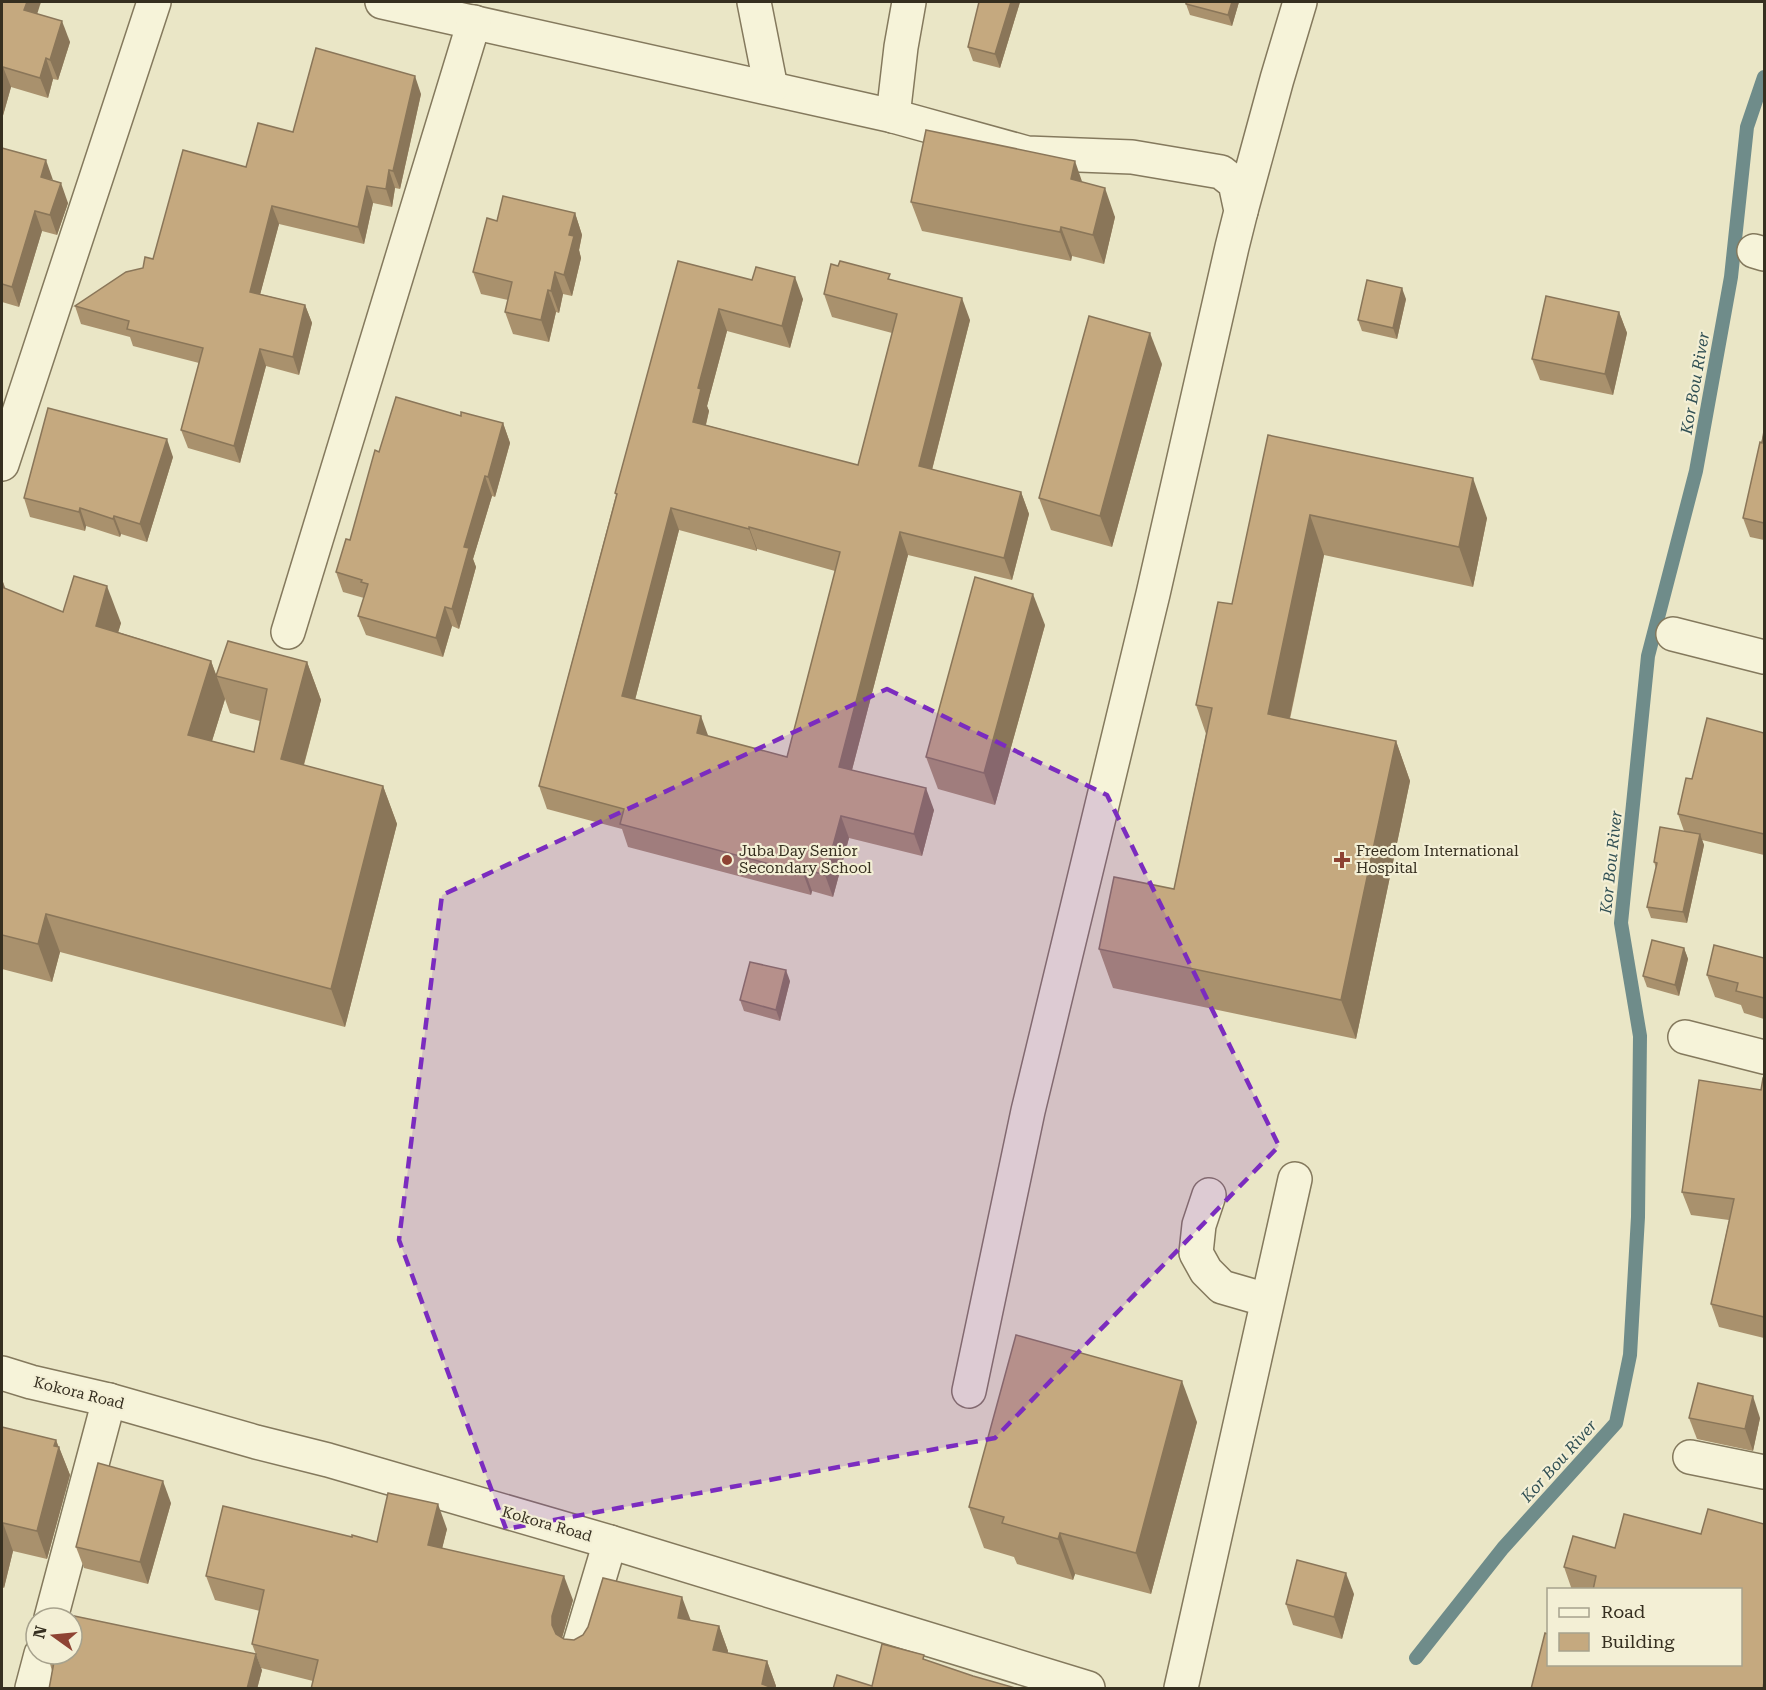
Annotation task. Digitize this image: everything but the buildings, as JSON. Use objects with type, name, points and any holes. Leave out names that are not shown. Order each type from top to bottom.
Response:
[{"type":"street","points":[[2,464],[154,2]]},
{"type":"street","points":[[382,2],[893,116],[1027,153],[1132,157],[1221,172],[1235,183],[1241,211]]},
{"type":"street","points":[[754,2],[771,88]]},
{"type":"street","points":[[893,116],[909,2]]},
{"type":"street","points":[[969,1391],[1028,1111],[1154,594],[1232,247],[1300,2]]},
{"type":"street","points":[[288,632],[474,22]]},
{"type":"street","points":[[1673,634],[1764,657]]},
{"type":"street","points":[[1685,1037],[1764,1057]]},
{"type":"street","points":[[1181,1689],[1295,1179]]},
{"type":"street","points":[[1209,1195],[1199,1225],[1196,1252],[1206,1271],[1222,1287],[1268,1300]]},
{"type":"street","name":"Kokora Road","points":[[2,1373],[328,1460],[610,1542],[1088,1689]]},
{"type":"street","points":[[54,1606],[109,1400]]},
{"type":"street","points":[[1690,1457],[1764,1472]]},
{"type":"street","points":[[579,1646],[610,1542]]},
{"type":"street","points":[[32,1689],[39,1666]]},
{"type":"highlighted area","points":[[887,689],[1107,795],[1279,1146],[995,1438],[506,1529],[399,1240],[442,895]]},
{"type":"waterway","name":"Kor Bou River","points":[[1416,1658],[1503,1548],[1616,1423],[1630,1355],[1638,1217],[1640,1036],[1621,923],[1648,656],[1696,471],[1731,277],[1747,127],[1764,77]]},
{"type":"place","name":"Juba Day Senior Secondary School","points":[[727,860]]},
{"type":"place","name":"Freedom International Hospital","points":[[1342,860]]}]
